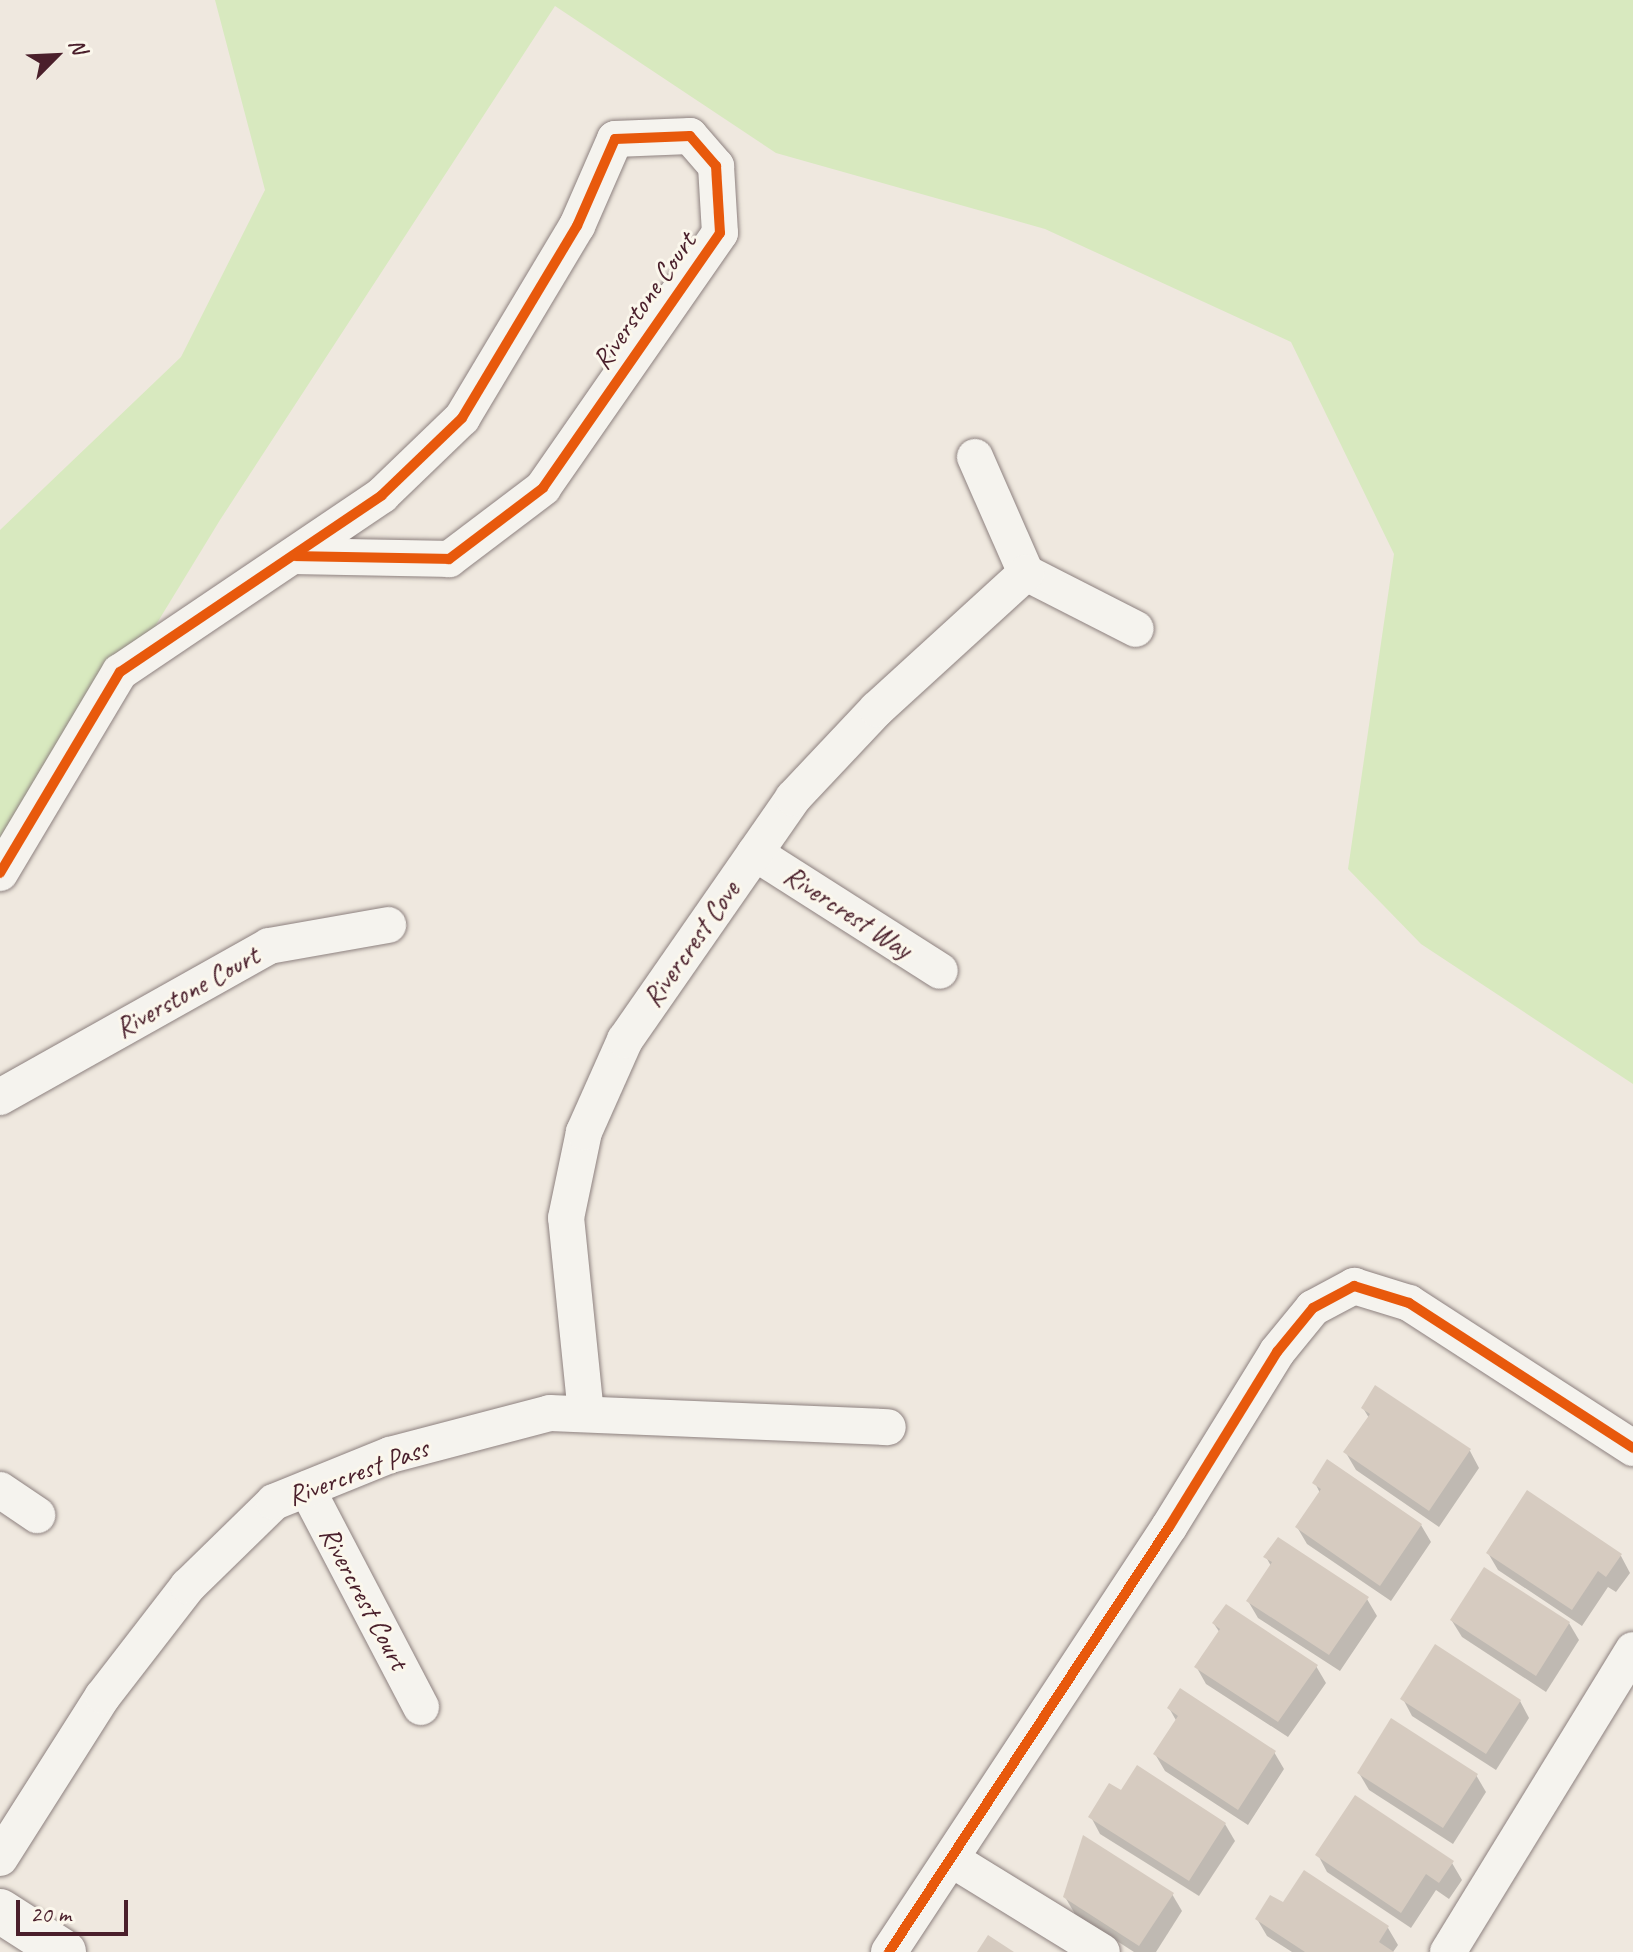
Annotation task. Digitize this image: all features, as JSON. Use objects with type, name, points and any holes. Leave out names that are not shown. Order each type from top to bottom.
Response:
[{"type":"main road","points":[[0,1911],[64,1952]]},
{"type":"street","name":"Riverstone Court","points":[[0,873],[120,672],[296,556],[382,495],[462,418],[577,226],[615,139],[690,136],[716,166],[720,233],[543,488],[449,559],[296,556]]},
{"type":"street","points":[[975,457],[1026,573],[1136,629]]},
{"type":"street","name":"Rivercrest Cove","points":[[586,1414],[566,1218],[584,1132],[625,1040],[793,798],[877,709],[1026,573]]},
{"type":"street","name":"Rivercrest Way","points":[[755,853],[940,971]]},
{"type":"street","name":"Riverstone Court","points":[[0,1097],[269,946],[388,925]]},
{"type":"street","points":[[889,1952],[1277,1352],[1313,1308],[1354,1286],[1409,1303],[1633,1448]]},
{"type":"street","name":"Rivercrest Pass","points":[[0,1858],[103,1696],[188,1586],[274,1502],[390,1455],[550,1413],[888,1427]]},
{"type":"street","name":"Rivercrest Court","points":[[307,1489],[421,1707]]},
{"type":"street","points":[[0,1490],[37,1515]]},
{"type":"street","points":[[1448,1952],[1633,1650]]},
{"type":"street","points":[[951,1859],[1102,1952]]},
{"type":"green space","points":[[215,0],[1633,0],[1633,1084],[1421,944],[1348,869],[1394,554],[1291,342],[1045,229],[776,153],[555,6],[220,520],[0,880],[0,530],[181,357],[265,190]]},
{"type":"building","points":[[1375,1385],[1471,1449],[1429,1511],[1343,1452],[1370,1414],[1361,1408]]},
{"type":"building","points":[[1327,1459],[1422,1524],[1380,1586],[1295,1527],[1321,1489],[1312,1483]]},
{"type":"building","points":[[1527,1490],[1622,1554],[1606,1577],[1598,1571],[1572,1610],[1486,1553]]},
{"type":"building","points":[[1278,1537],[1369,1597],[1329,1655],[1246,1601],[1272,1562],[1263,1557]]},
{"type":"building","points":[[1484,1567],[1570,1622],[1536,1676],[1450,1620]]},
{"type":"building","points":[[1226,1604],[1318,1665],[1278,1722],[1194,1667],[1220,1629],[1212,1623]]},
{"type":"building","points":[[1435,1644],[1521,1700],[1486,1754],[1400,1699]]},
{"type":"building","points":[[1180,1688],[1276,1751],[1238,1810],[1153,1754],[1178,1716],[1167,1708]]},
{"type":"building","points":[[1391,1718],[1478,1774],[1443,1828],[1357,1773]]},
{"type":"building","points":[[1137,1765],[1226,1823],[1189,1881],[1088,1817],[1109,1783],[1121,1790]]},
{"type":"building","points":[[1355,1795],[1454,1861],[1439,1883],[1426,1874],[1401,1913],[1315,1855]]},
{"type":"building","points":[[1083,1835],[1174,1893],[1139,1946],[1063,1897]]},
{"type":"building","points":[[1304,1870],[1389,1926],[1379,1942],[1394,1952],[1305,1952],[1255,1919],[1270,1895],[1283,1902]]},
{"type":"building","points":[[988,1935],[1014,1952],[977,1952]]},
{"type":"cycle path","points":[[0,873],[120,672],[382,495],[462,418],[577,226],[615,139],[690,136],[716,166],[720,233],[543,488],[449,559],[296,556]]},
{"type":"cycle path","points":[[889,1952],[1169,1527],[1277,1352],[1313,1308],[1354,1286],[1409,1303],[1633,1448]]}]
